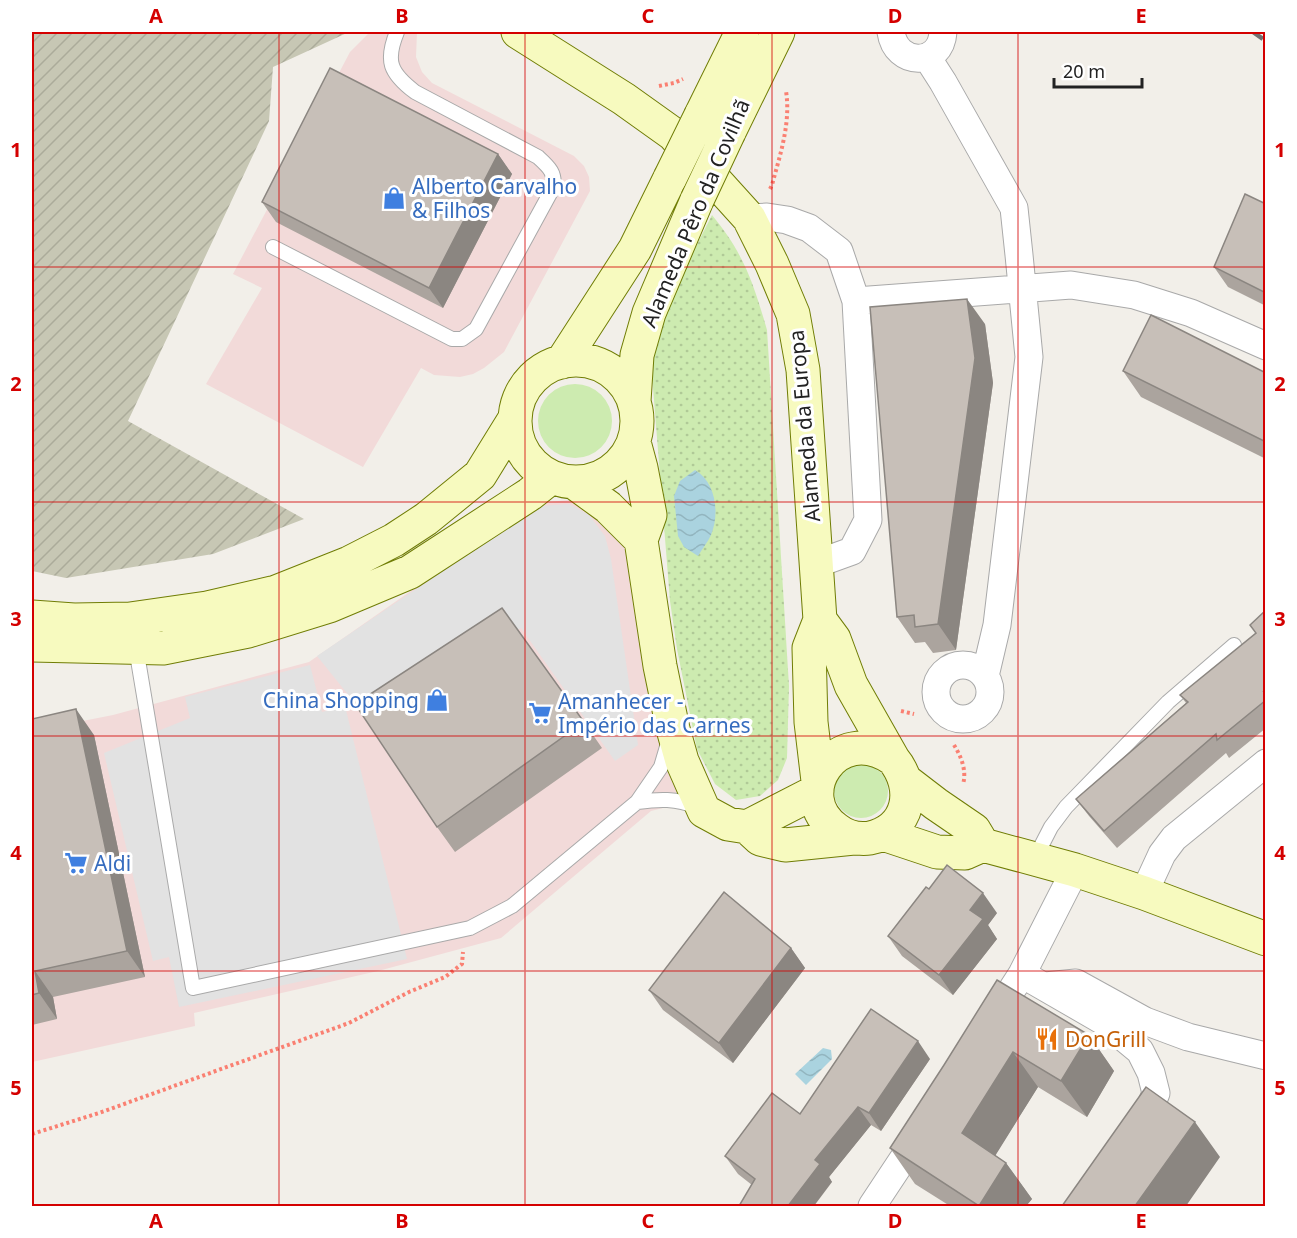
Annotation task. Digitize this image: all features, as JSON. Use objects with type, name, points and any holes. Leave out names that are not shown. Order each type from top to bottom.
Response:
[{"type":"main road","name":"Alameda da Europa","points":[[518,32],[624,99],[673,134],[725,189],[758,206],[772,264],[793,314],[803,370],[820,620],[809,648],[811,722],[818,804],[823,817],[842,834],[868,836]]},
{"type":"main road","name":"Alameda Pêro da Covilhã","points":[[562,362],[635,249],[742,32]]},
{"type":"main road","name":"Alameda Pêro da Covilhã","points":[[634,442],[637,422],[634,401],[638,355],[649,313],[697,200],[778,32]]},
{"type":"main road","points":[[634,401],[625,384],[610,370],[592,362],[573,360],[554,364],[538,373],[525,386],[517,403],[514,420],[516,438],[524,454],[535,468],[562,480],[608,507],[641,540]]},
{"type":"main road","points":[[32,617],[74,620],[130,619],[207,608],[276,591],[349,563],[394,540],[426,519],[480,476],[514,420]]},
{"type":"main road","points":[[32,645],[163,648],[248,631],[329,606],[410,572],[512,506],[562,480],[593,480],[611,472],[625,459],[634,442]]},
{"type":"main road","points":[[634,442],[650,515],[641,540],[660,666],[682,761],[704,811],[728,824],[747,827],[760,839],[785,845],[868,836],[895,824],[904,812],[908,796],[900,770]]},
{"type":"main road","name":"Alameda da Europa","points":[[820,620],[834,639],[851,685],[900,770]]},
{"type":"main road","points":[[747,827],[818,786],[823,770],[831,759],[843,751],[870,748],[882,752],[936,804],[974,830],[983,845]]},
{"type":"main road","points":[[868,836],[937,852],[965,853],[983,845],[1075,870],[1144,893],[1266,939]]},
{"type":"street","points":[[891,32],[896,47],[902,53],[917,58],[927,57],[939,47],[943,32]]},
{"type":"street","points":[[927,57],[1014,208],[1029,357],[998,625],[985,676]]},
{"type":"street","points":[[758,206],[767,217],[787,220],[809,228],[839,252],[856,301],[868,520],[852,551],[816,564]]},
{"type":"street","points":[[856,301],[1071,285],[1134,295],[1191,313],[1266,346]]},
{"type":"street","points":[[1144,893],[1162,854],[1174,838],[1266,763]]},
{"type":"street","points":[[977,1044],[1033,980],[1075,870]]},
{"type":"street","points":[[1033,980],[1076,983],[1145,1021],[1188,1037],[1266,1056]]},
{"type":"street","points":[[1033,980],[1106,1022],[1140,1050],[1151,1073],[1156,1093],[1148,1113],[1120,1150]]},
{"type":"street","points":[[881,1204],[934,1111]]},
{"type":"lane","points":[[273,247],[452,339],[462,339],[476,329],[553,188],[555,180],[553,173],[538,157],[415,92],[403,83],[394,72],[390,62],[390,53],[397,32]]},
{"type":"lane","points":[[1034,860],[1051,827],[1066,807],[1168,702],[1234,645]]},
{"type":"lane","points":[[136,648],[193,988],[470,928],[512,906],[637,802],[661,766],[673,729]]},
{"type":"lane","points":[[637,802],[662,799],[681,801],[704,811]]},
{"type":"path","points":[[651,87],[674,83],[691,75]]},
{"type":"path","points":[[758,206],[772,185],[786,124],[788,104],[785,87]]},
{"type":"path","points":[[954,746],[963,765],[965,778],[963,788]]},
{"type":"path","points":[[32,1134],[99,1113],[349,1023],[409,992],[445,977],[462,964],[462,930]]},
{"type":"shaded area","points":[[32,32],[349,32],[273,67],[269,121],[128,421],[304,519],[213,554],[66,578],[32,571]]},
{"type":"shaded area","points":[[370,32],[417,32],[416,57],[422,72],[432,83],[574,156],[584,166],[589,177],[590,191],[504,352],[484,368],[460,377],[434,375],[421,368],[363,467],[206,384],[262,288],[233,274],[350,52]]},
{"type":"shaded area","points":[[569,500],[588,504],[622,533],[665,737],[683,803],[651,811],[501,938],[378,971],[194,1013],[195,1026],[32,1062],[32,731],[113,715],[309,662],[537,503]]},
{"type":"shaded area","points":[[569,504],[589,515],[605,536],[611,559],[638,745],[615,761],[521,628],[371,723],[317,656],[539,506]]},
{"type":"shaded area","points":[[310,665],[322,712],[345,706],[407,959],[179,1007],[169,957],[153,961],[104,753],[190,718],[185,697]]},
{"type":"green space","points":[[712,215],[740,256],[757,297],[767,330],[789,686],[787,758],[778,780],[760,796],[736,800],[715,784],[697,749],[677,649],[670,601],[652,375],[656,338],[687,264]]},
{"type":"green space","points":[[568,384],[582,384],[596,390],[606,400],[612,414],[610,435],[596,452],[582,458],[568,458],[554,452],[544,442],[538,428],[538,414],[544,400],[554,390]]},
{"type":"green space","points":[[861,764],[871,766],[880,772],[886,781],[888,791],[886,801],[880,810],[871,816],[861,818],[851,816],[842,810],[836,801],[834,791],[836,781],[842,772],[851,766]]},
{"type":"water","points":[[695,470],[708,482],[715,508],[714,527],[698,556],[684,547],[678,536],[674,496],[680,481]]},
{"type":"water","points":[[823,1048],[831,1050],[832,1059],[806,1085],[795,1074]]},
{"type":"building","name":"Alberto Carvalho & Filhos","points":[[330,68],[498,154],[429,288],[262,202]]},
{"type":"building","points":[[1245,194],[1266,204],[1266,293],[1214,267]]},
{"type":"building","points":[[967,299],[975,358],[938,624],[915,627],[914,615],[897,617],[870,307]]},
{"type":"building","points":[[1151,315],[1266,373],[1266,442],[1123,371]]},
{"type":"building","points":[[502,608],[584,722],[437,827],[355,704]]},
{"type":"building","points":[[1266,610],[1266,692],[1264,692],[1266,700],[1217,740],[1216,734],[1104,831],[1076,799],[1188,702],[1180,695],[1256,633],[1250,625]]},
{"type":"building","name":"Aldi","points":[[76,709],[127,951],[35,971],[39,993],[32,995],[32,719]]},
{"type":"building","points":[[947,865],[983,893],[970,910],[983,919],[939,975],[888,936],[926,887],[929,889]]},
{"type":"building","points":[[724,892],[791,948],[719,1043],[649,990]]},
{"type":"building","points":[[997,980],[1089,1035],[1061,1081],[1013,1052],[962,1133],[1006,1163],[979,1206],[890,1148]]},
{"type":"building","points":[[871,1009],[918,1041],[869,1113],[858,1107],[815,1160],[820,1164],[788,1206],[739,1206],[755,1179],[725,1156],[772,1093],[800,1114]]},
{"type":"building","points":[[1146,1087],[1195,1122],[1135,1206],[1062,1206]]},
{"type":"railway","points":[[1253,32],[1266,41]]},
{"type":"place","name":"Alberto Carvalho & Filhos","points":[[394,198]]},
{"type":"place","name":"China Shopping","points":[[437,700]]},
{"type":"place","name":"Amanhecer - Império das Carnes","points":[[540,713]]},
{"type":"place","name":"Aldi","points":[[76,863]]},
{"type":"place","name":"DonGrill","points":[[1047,1039]]}]
